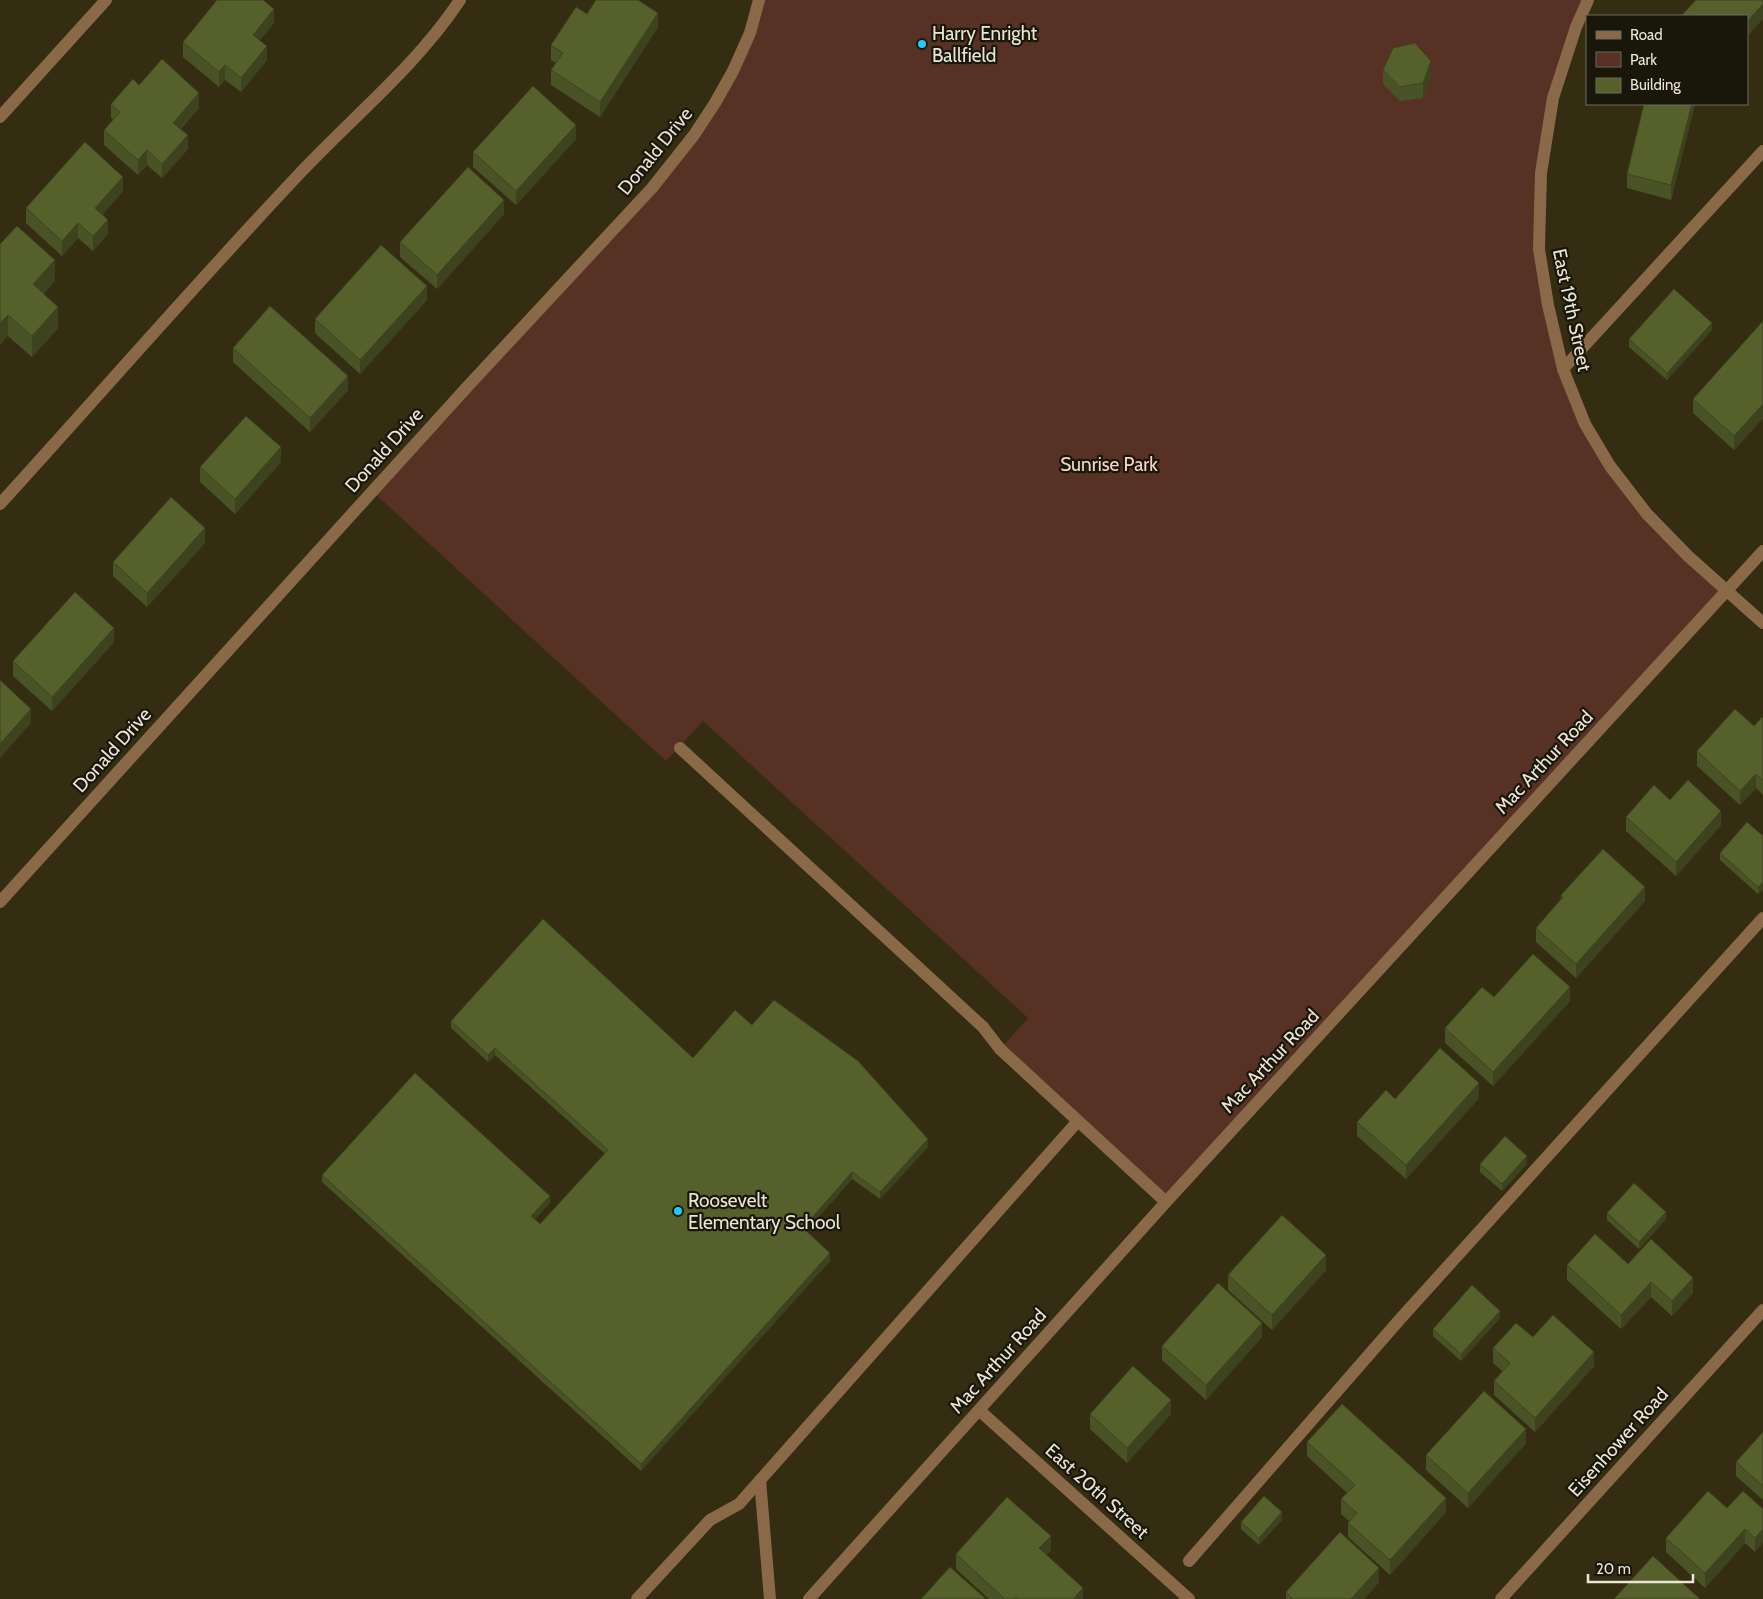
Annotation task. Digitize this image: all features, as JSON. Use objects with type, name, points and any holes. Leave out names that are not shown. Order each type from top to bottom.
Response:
[{"type":"street","points":[[0,117],[106,0]]},
{"type":"street","points":[[0,504],[302,171],[417,54],[445,22],[460,0]]},
{"type":"street","name":"Donald Drive","points":[[0,902],[474,378],[652,188],[694,135],[715,103],[750,33],[759,0]]},
{"type":"street","name":"East 19th Street","points":[[1588,0],[1576,27],[1553,98],[1541,172],[1539,249],[1548,306],[1562,369],[1585,424],[1610,466],[1647,514],[1688,556],[1763,623]]},
{"type":"street","points":[[1562,369],[1763,151]]},
{"type":"street","name":"Mac Arthur Road","points":[[809,1599],[1166,1202],[1763,552]]},
{"type":"street","points":[[680,748],[984,1027],[1000,1050],[1166,1202]]},
{"type":"street","points":[[1188,1561],[1401,1318],[1763,918]]},
{"type":"street","points":[[637,1599],[710,1520],[739,1504],[1078,1121]]},
{"type":"street","name":"Eisenhower Road","points":[[1501,1599],[1763,1310]]},
{"type":"street","name":"East 20th Street","points":[[980,1411],[1190,1599]]},
{"type":"street","points":[[760,1480],[770,1599]]},
{"type":"green space","name":"Sunrise Park","points":[[759,0],[1588,0],[1553,98],[1539,249],[1563,369],[1610,466],[1728,591],[1166,1202],[1000,1049],[1028,1018],[703,721],[666,761],[372,491],[652,188],[715,103]]},
{"type":"building","points":[[217,0],[263,0],[274,9],[253,35],[267,46],[241,78],[225,65],[219,72],[183,42]]},
{"type":"building","points":[[596,0],[638,0],[658,13],[600,102],[551,70],[563,53],[551,45],[576,7],[587,14]]},
{"type":"building","points":[[1696,0],[1763,0],[1763,4],[1748,21],[1748,15],[1682,15]]},
{"type":"building","points":[[1415,43],[1431,61],[1423,83],[1400,87],[1383,70],[1393,48]]},
{"type":"building","points":[[162,59],[199,93],[173,123],[188,135],[162,164],[147,150],[138,160],[104,130],[120,112],[111,104],[133,79],[139,85]]},
{"type":"building","points":[[533,86],[576,125],[516,191],[473,152]]},
{"type":"building","points":[[1644,105],[1692,105],[1671,185],[1627,174]]},
{"type":"building","points":[[85,142],[123,177],[95,208],[108,220],[93,236],[78,223],[62,241],[26,208]]},
{"type":"building","points":[[468,167],[504,200],[437,275],[400,242]]},
{"type":"building","points":[[17,226],[55,260],[33,284],[58,307],[32,336],[8,315],[0,323],[0,244]]},
{"type":"building","points":[[381,245],[427,286],[360,360],[315,319]]},
{"type":"building","points":[[1674,289],[1712,323],[1667,373],[1629,339]]},
{"type":"building","points":[[270,306],[348,376],[310,418],[233,348]]},
{"type":"building","points":[[1763,321],[1763,404],[1734,436],[1693,399]]},
{"type":"building","points":[[246,416],[281,447],[235,499],[200,467]]},
{"type":"building","points":[[171,497],[205,528],[147,593],[113,562]]},
{"type":"building","points":[[75,592],[114,628],[52,697],[13,661]]},
{"type":"building","points":[[0,680],[31,709],[0,744]]},
{"type":"building","points":[[1735,709],[1754,726],[1763,718],[1763,781],[1756,774],[1740,791],[1697,751]]},
{"type":"building","points":[[1688,780],[1721,811],[1676,862],[1626,817],[1654,785],[1670,800]]},
{"type":"building","points":[[1747,822],[1763,836],[1763,882],[1758,887],[1720,853]]},
{"type":"building","points":[[1603,849],[1645,887],[1576,964],[1536,928],[1563,897],[1561,895]]},
{"type":"building","name":"Roosevelt Elementary School","points":[[543,919],[693,1058],[735,1010],[752,1025],[774,1000],[858,1061],[928,1139],[880,1192],[852,1172],[803,1228],[830,1253],[641,1464],[322,1175],[415,1073],[550,1196],[531,1216],[540,1224],[608,1150],[495,1048],[488,1055],[451,1021]]},
{"type":"building","points":[[1533,954],[1570,987],[1493,1072],[1445,1028],[1482,987],[1494,997]]},
{"type":"building","points":[[1440,1048],[1479,1083],[1406,1165],[1357,1122],[1386,1090],[1395,1099]]},
{"type":"building","points":[[1505,1136],[1527,1156],[1502,1184],[1480,1164]]},
{"type":"building","points":[[1634,1183],[1666,1212],[1639,1242],[1607,1213]]},
{"type":"building","points":[[1282,1215],[1326,1255],[1272,1315],[1228,1275]]},
{"type":"building","points":[[1595,1234],[1628,1264],[1651,1239],[1693,1278],[1672,1301],[1651,1282],[1621,1315],[1567,1265]]},
{"type":"building","points":[[1218,1283],[1262,1323],[1206,1385],[1162,1346]]},
{"type":"building","points":[[1472,1285],[1500,1311],[1461,1354],[1433,1329]]},
{"type":"building","points":[[1553,1315],[1594,1352],[1535,1418],[1494,1381],[1510,1363],[1493,1348],[1516,1323],[1533,1337]]},
{"type":"building","points":[[1133,1366],[1171,1400],[1127,1448],[1090,1414]]},
{"type":"building","points":[[1484,1391],[1526,1429],[1468,1493],[1426,1455]]},
{"type":"building","points":[[1342,1404],[1446,1498],[1390,1560],[1348,1523],[1357,1513],[1341,1499],[1355,1485],[1307,1442]]},
{"type":"building","points":[[1763,1432],[1763,1486],[1736,1462]]},
{"type":"building","points":[[1708,1491],[1727,1508],[1743,1491],[1763,1509],[1763,1529],[1755,1538],[1745,1529],[1705,1573],[1666,1538]]},
{"type":"building","points":[[1264,1496],[1282,1512],[1259,1538],[1241,1522]]},
{"type":"building","points":[[1007,1497],[1051,1536],[1039,1548],[1083,1588],[1073,1599],[1018,1599],[1016,1597],[1014,1599],[1005,1599],[956,1554]]},
{"type":"building","points":[[1340,1532],[1379,1568],[1351,1599],[1293,1599],[1286,1592]]},
{"type":"building","points":[[1653,1556],[1700,1599],[1614,1599]]},
{"type":"building","points":[[950,1567],[986,1599],[921,1599]]},
{"type":"place","name":"Harry Enright Ballfield","points":[[922,44]]},
{"type":"place","name":"Roosevelt Elementary School","points":[[678,1211]]}]
